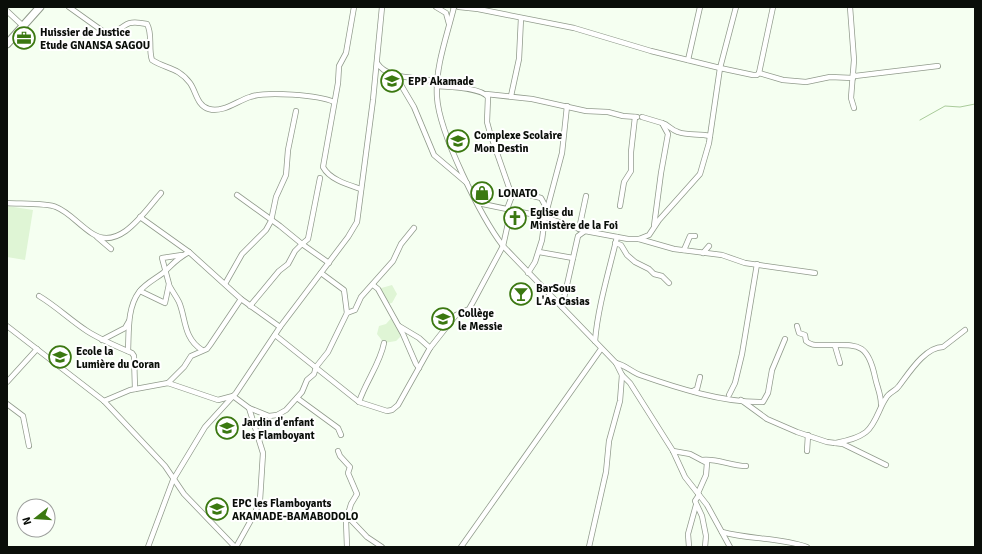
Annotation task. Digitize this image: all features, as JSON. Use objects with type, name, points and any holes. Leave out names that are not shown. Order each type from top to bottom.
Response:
[{"type":"main road","points":[[7,44],[40,7]]},
{"type":"street","points":[[69,7],[104,32],[113,34],[125,24],[135,22],[147,24],[150,29],[149,52],[152,60],[160,65],[173,68],[181,74],[190,83],[203,107],[210,110],[223,109],[250,96],[263,94],[314,96],[334,102]]},
{"type":"street","points":[[354,7],[346,53],[338,69],[339,78],[323,167],[326,172],[344,183],[361,189]]},
{"type":"street","points":[[148,547],[174,480],[205,427],[233,396],[280,327],[329,263],[357,222],[377,63],[382,7]]},
{"type":"street","points":[[436,7],[446,13],[449,30]]},
{"type":"street","points":[[785,339],[772,370],[768,393],[762,402],[741,400],[693,391],[638,374],[616,363],[601,349],[503,246],[478,204],[451,147],[440,114],[437,84],[454,7],[478,9],[574,28],[720,68],[753,75],[757,75],[759,73],[783,80],[806,82],[830,77],[866,76],[877,73],[938,66]]},
{"type":"street","points":[[688,60],[700,7]]},
{"type":"street","points":[[639,239],[649,235],[654,226],[700,174],[710,136],[720,68],[736,7]]},
{"type":"street","points":[[759,73],[773,7]]},
{"type":"street","points":[[850,7],[853,76],[851,98],[854,108]]},
{"type":"street","points":[[7,11],[23,26]]},
{"type":"street","points":[[511,96],[519,58],[521,18]]},
{"type":"street","points":[[377,63],[381,70],[390,74],[437,84],[486,94],[511,96],[567,106],[586,111],[608,112],[636,117],[631,171],[624,182],[620,206]]},
{"type":"street","points":[[390,74],[401,85],[414,108],[434,155],[468,184]]},
{"type":"street","points":[[275,335],[359,402],[387,410],[392,410],[398,405],[430,348],[456,315],[469,309],[503,246],[511,202],[510,190],[487,122],[488,100],[486,94]]},
{"type":"street","points":[[528,273],[539,252],[542,240],[545,217],[562,153],[567,106]]},
{"type":"street","points":[[225,284],[242,254],[266,230],[271,221],[276,197],[286,175],[288,150],[296,110]]},
{"type":"street","points":[[642,117],[667,124],[672,130],[680,133],[690,135],[698,133],[710,136]]},
{"type":"street","points":[[654,226],[668,134],[662,122]]},
{"type":"street","points":[[250,306],[279,272],[288,264],[295,251],[308,239],[320,178]]},
{"type":"street","points":[[510,190],[541,198],[546,197],[551,193]]},
{"type":"street","points":[[94,235],[107,239],[120,236],[140,217],[161,193]]},
{"type":"street","points":[[237,195],[329,263]]},
{"type":"street","points":[[562,307],[586,196]]},
{"type":"street","points":[[541,198],[547,209]]},
{"type":"street","points":[[7,203],[55,206],[111,248]]},
{"type":"street","points":[[478,204],[545,217],[585,230],[617,237],[639,239],[684,250],[722,255],[745,263],[815,273]]},
{"type":"street","points":[[482,211],[490,206]]},
{"type":"street","points":[[140,217],[189,252],[240,299],[280,327]]},
{"type":"street","points":[[347,313],[355,310],[361,297],[374,285],[394,261],[401,244],[414,228]]},
{"type":"street","points":[[578,236],[585,230]]},
{"type":"street","points":[[684,250],[690,236],[695,236]]},
{"type":"street","points":[[595,341],[597,318],[604,299],[607,275],[617,237]]},
{"type":"street","points":[[615,243],[620,244],[627,255],[635,262],[649,269],[654,274],[662,276],[669,283]]},
{"type":"street","points":[[703,253],[708,246]]},
{"type":"street","points":[[128,351],[129,320],[132,308],[140,291],[166,270],[177,258],[189,252]]},
{"type":"street","points":[[539,252],[573,258]]},
{"type":"street","points":[[184,255],[162,258],[169,285],[178,301],[188,334],[198,348],[202,350]]},
{"type":"street","points":[[730,395],[735,383],[742,354],[757,264]]},
{"type":"street","points":[[233,396],[249,408],[269,416],[277,415],[286,410],[302,392],[307,380],[314,374],[316,367],[328,352],[347,313],[344,290],[321,273]]},
{"type":"street","points":[[140,291],[165,303],[169,285]]},
{"type":"street","points":[[374,285],[398,326],[419,368]]},
{"type":"street","points":[[39,296],[102,340],[128,351],[134,356],[136,389]]},
{"type":"street","points":[[168,383],[184,367],[191,356],[207,349],[218,335],[229,314],[240,299]]},
{"type":"street","points":[[102,340],[125,328],[129,320]]},
{"type":"street","points":[[7,326],[104,401],[165,466],[184,494],[235,547],[255,513],[260,497],[263,452],[249,408]]},
{"type":"street","points":[[398,326],[419,338],[430,348]]},
{"type":"street","points":[[797,326],[797,330],[805,335],[806,341],[810,344],[816,346],[855,345],[864,350],[872,363],[880,393],[880,408]]},
{"type":"street","points":[[835,443],[859,436],[868,431],[888,394],[898,388],[903,378],[925,354],[939,347],[943,347],[965,330]]},
{"type":"street","points":[[359,402],[366,382],[382,354],[384,343]]},
{"type":"street","points":[[835,346],[840,363]]},
{"type":"street","points":[[7,382],[37,349]]},
{"type":"street","points":[[460,547],[601,349]]},
{"type":"street","points":[[616,363],[622,375],[630,383],[673,451],[685,477],[698,494],[722,532],[726,545],[730,547]]},
{"type":"street","points":[[589,547],[606,472],[609,441],[620,402],[622,375]]},
{"type":"street","points":[[693,391],[697,389],[700,377]]},
{"type":"street","points":[[104,401],[118,393],[168,383],[218,400],[233,396]]},
{"type":"street","points":[[297,398],[338,428],[341,435]]},
{"type":"street","points":[[741,400],[768,419],[808,435],[865,454],[886,465]]},
{"type":"street","points":[[7,404],[23,416],[29,446]]},
{"type":"street","points":[[807,451],[808,435]]},
{"type":"street","points":[[338,451],[350,467],[348,473],[357,491],[355,499],[351,504],[348,517],[346,530],[347,547]]},
{"type":"street","points":[[673,451],[690,454],[707,463],[708,467],[706,476],[695,499],[696,504],[688,534],[690,547]]},
{"type":"street","points":[[702,460],[721,462],[735,466],[746,466]]},
{"type":"street","points":[[696,504],[702,516],[706,536],[706,547]]},
{"type":"street","points":[[348,517],[367,537],[382,547]]},
{"type":"street","points":[[722,532],[732,536],[807,547]]},
{"type":"green space","points":[[7,206],[33,210],[25,260],[7,257]]},
{"type":"green space","points":[[392,285],[397,294],[392,303],[386,304],[378,289]]},
{"type":"green space","points":[[393,316],[403,334],[396,341],[384,343],[377,334],[379,326],[386,324]]},
{"type":"waterway","points":[[920,120],[945,106],[960,107],[975,104]]},
{"type":"place","name":"Huissier de Justice Etude GNANSA SAGOU","points":[[24,38]]},
{"type":"place","name":"EPP Akamade","points":[[392,81]]},
{"type":"place","name":"Complexe Scolaire Mon Destin","points":[[458,141]]},
{"type":"place","name":"LONATO","points":[[482,193]]},
{"type":"place","name":"Eglise du Ministère de la Foi","points":[[515,218]]},
{"type":"place","name":"BarSous L'As Casias","points":[[521,294]]},
{"type":"place","name":"Collège le Messie","points":[[443,319]]},
{"type":"place","name":"Ecole la Lumière du Coran","points":[[60,357]]},
{"type":"place","name":"Jardin d'enfant les Flamboyant","points":[[227,428]]},
{"type":"place","name":"EPC les Flamboyants AKAMADE-BAMABODOLO","points":[[217,509]]}]
